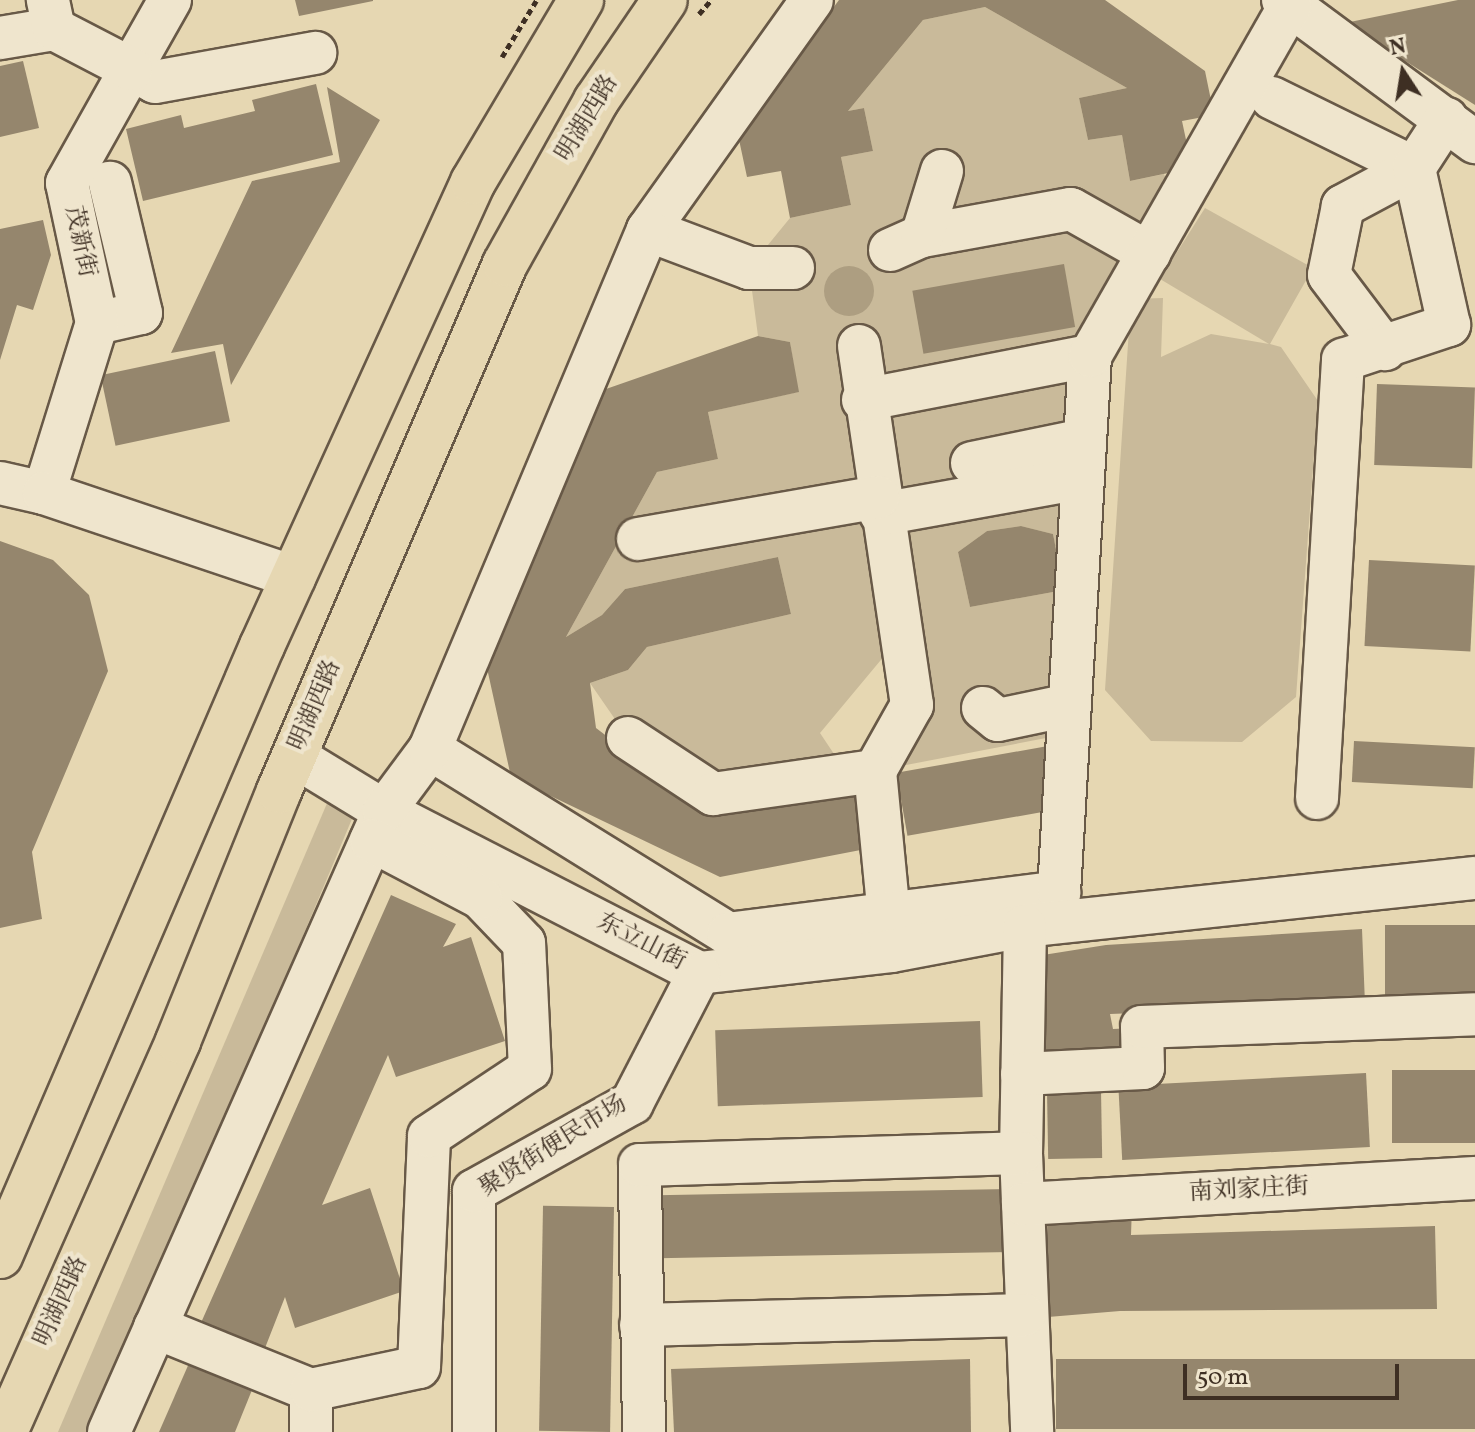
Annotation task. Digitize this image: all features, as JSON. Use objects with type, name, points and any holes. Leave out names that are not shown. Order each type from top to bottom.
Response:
[{"type":"main road","points":[[0,1256],[294,577],[473,182],[581,0]]},
{"type":"main road","name":"明湖西路","points":[[5,1432],[178,1041],[294,756],[505,264],[596,101],[665,0]]},
{"type":"street","name":"茂新街","points":[[44,493],[97,323],[67,183],[170,0]]},
{"type":"street","points":[[109,1432],[378,826],[430,749],[648,230],[812,0]]},
{"type":"street","points":[[430,749],[728,934],[891,931],[1059,892],[1090,356],[1286,3],[1460,131],[1414,168],[1343,206],[1329,275],[1385,349]]},
{"type":"street","points":[[0,38],[51,14],[155,82],[315,53]]},
{"type":"street","points":[[1272,98],[1414,168]]},
{"type":"street","points":[[1317,798],[1343,360],[1385,349],[1449,325],[1414,168]]},
{"type":"street","points":[[942,171],[906,243],[1071,209],[1156,242]]},
{"type":"street","points":[[97,323],[141,313],[110,183]]},
{"type":"street","points":[[1083,186],[1156,242]]},
{"type":"street","points":[[648,230],[749,268],[793,268]]},
{"type":"street","points":[[859,346],[863,400],[912,705],[875,771],[891,931]]},
{"type":"street","points":[[863,400],[1090,356]]},
{"type":"street","points":[[972,463],[1083,459]]},
{"type":"street","points":[[638,539],[880,505],[1083,459]]},
{"type":"street","points":[[0,483],[44,493],[294,577]]},
{"type":"street","points":[[983,708],[998,720],[1069,705]]},
{"type":"street","points":[[628,738],[713,794],[875,771]]},
{"type":"street","name":"东立山街","points":[[294,756],[378,826],[699,973],[891,931],[1025,926],[1475,878]]},
{"type":"street","points":[[155,1327],[311,1390],[419,1367],[429,1136],[530,1069],[524,943],[481,898],[378,826]]},
{"type":"street","points":[[1025,926],[1021,1153],[1024,1315],[1032,1432]]},
{"type":"street","name":"聚贤街便民市场","points":[[474,1432],[474,1191],[632,1103],[699,973]]},
{"type":"street","points":[[1022,1074],[1143,1068],[1142,1027],[1475,1014]]},
{"type":"street","points":[[644,1432],[640,1165],[1021,1153]]},
{"type":"street","name":"南刘家庄街","points":[[1023,1204],[1475,1178]]},
{"type":"street","points":[[641,1325],[1024,1315]]},
{"type":"street","points":[[311,1390],[311,1432]]},
{"type":"shaded area","points":[[985,7],[1127,88],[1079,98],[1088,140],[1122,135],[1130,181],[1164,174],[1176,205],[1090,356],[1077,557],[1055,546],[1053,534],[1021,526],[987,531],[958,552],[970,607],[1064,590],[1067,734],[875,771],[912,705],[900,637],[820,733],[848,775],[713,794],[628,738],[590,683],[628,670],[647,647],[791,614],[778,557],[625,589],[602,615],[566,637],[657,472],[718,459],[708,412],[798,392],[790,342],[758,336],[749,268],[790,218],[851,205],[841,157],[873,151],[864,108],[848,111],[923,20]]},
{"type":"shaded area","points":[[1205,208],[1313,268],[1270,344],[1281,347],[1318,401],[1296,697],[1242,742],[1151,741],[1105,690],[1131,299],[1163,298],[1161,357],[1211,334],[1269,344],[1160,279]]},
{"type":"shaded area","points":[[849,266],[866,274],[874,291],[866,308],[849,316],[832,308],[824,291],[832,274]]},
{"type":"shaded area","points":[[337,780],[362,795],[95,1432],[58,1432]]},
{"type":"building","points":[[295,0],[373,0],[373,1],[299,16]]},
{"type":"building","points":[[839,0],[1105,0],[1205,71],[1214,115],[1182,121],[1192,168],[1130,181],[1122,135],[1088,140],[1079,98],[1127,88],[985,7],[923,20],[848,111],[864,108],[873,151],[841,157],[851,205],[790,218],[781,171],[747,177],[738,135]]},
{"type":"building","points":[[1458,0],[1475,0],[1475,105],[1345,23]]},
{"type":"building","points":[[23,61],[39,128],[0,137],[0,66]]},
{"type":"building","points":[[316,84],[333,155],[143,201],[126,129],[181,115],[184,128],[255,111],[252,100]]},
{"type":"building","points":[[327,87],[380,120],[231,385],[223,344],[171,353],[252,181],[340,162]]},
{"type":"building","points":[[43,220],[51,255],[33,310],[17,305],[0,360],[0,229]]},
{"type":"building","points":[[1064,264],[1075,327],[923,354],[912,291]]},
{"type":"building","points":[[758,336],[790,342],[799,392],[708,412],[718,459],[657,472],[566,637],[602,615],[625,589],[778,557],[791,614],[647,647],[628,670],[590,683],[596,728],[708,813],[860,785],[871,848],[720,877],[511,777],[483,650],[606,389]]},
{"type":"building","points":[[215,351],[230,421],[116,446],[101,375]]},
{"type":"building","points":[[1377,384],[1475,387],[1472,468],[1374,465]]},
{"type":"building","points":[[1021,526],[1053,534],[1064,590],[970,607],[958,552],[987,531]]},
{"type":"building","points":[[0,541],[53,560],[89,595],[108,671],[32,852],[42,919],[0,928]]},
{"type":"building","points":[[1369,560],[1475,566],[1470,651],[1364,646]]},
{"type":"building","points":[[1354,741],[1475,747],[1473,788],[1352,782]]},
{"type":"building","points":[[1048,746],[1059,809],[907,836],[896,773]]},
{"type":"building","points":[[391,895],[456,924],[443,947],[471,937],[505,1041],[396,1077],[388,1055],[322,1205],[370,1188],[404,1291],[295,1328],[285,1297],[265,1348],[200,1325]]},
{"type":"building","points":[[1385,925],[1475,925],[1475,998],[1385,998]]},
{"type":"building","points":[[1362,929],[1365,1004],[1110,1014],[1113,1029],[1133,1028],[1135,1060],[1046,1061],[1043,955],[1106,945]]},
{"type":"building","points":[[980,1021],[983,1097],[718,1106],[715,1030]]},
{"type":"building","points":[[1392,1070],[1475,1070],[1475,1143],[1392,1143]]},
{"type":"building","points":[[1366,1073],[1370,1147],[1122,1160],[1118,1086]]},
{"type":"building","points":[[1101,1090],[1102,1158],[1048,1159],[1047,1091]]},
{"type":"building","points":[[1010,1189],[1011,1252],[658,1258],[657,1195]]},
{"type":"building","points":[[543,1206],[614,1207],[610,1432],[539,1431]]},
{"type":"building","points":[[1132,1206],[1131,1235],[1435,1226],[1437,1309],[1120,1311],[1048,1317],[1047,1208]]},
{"type":"building","points":[[970,1359],[971,1432],[674,1432],[671,1369]]},
{"type":"building","points":[[1056,1359],[1475,1359],[1475,1429],[1056,1429]]},
{"type":"building","points":[[190,1361],[254,1385],[235,1432],[159,1432]]}]
